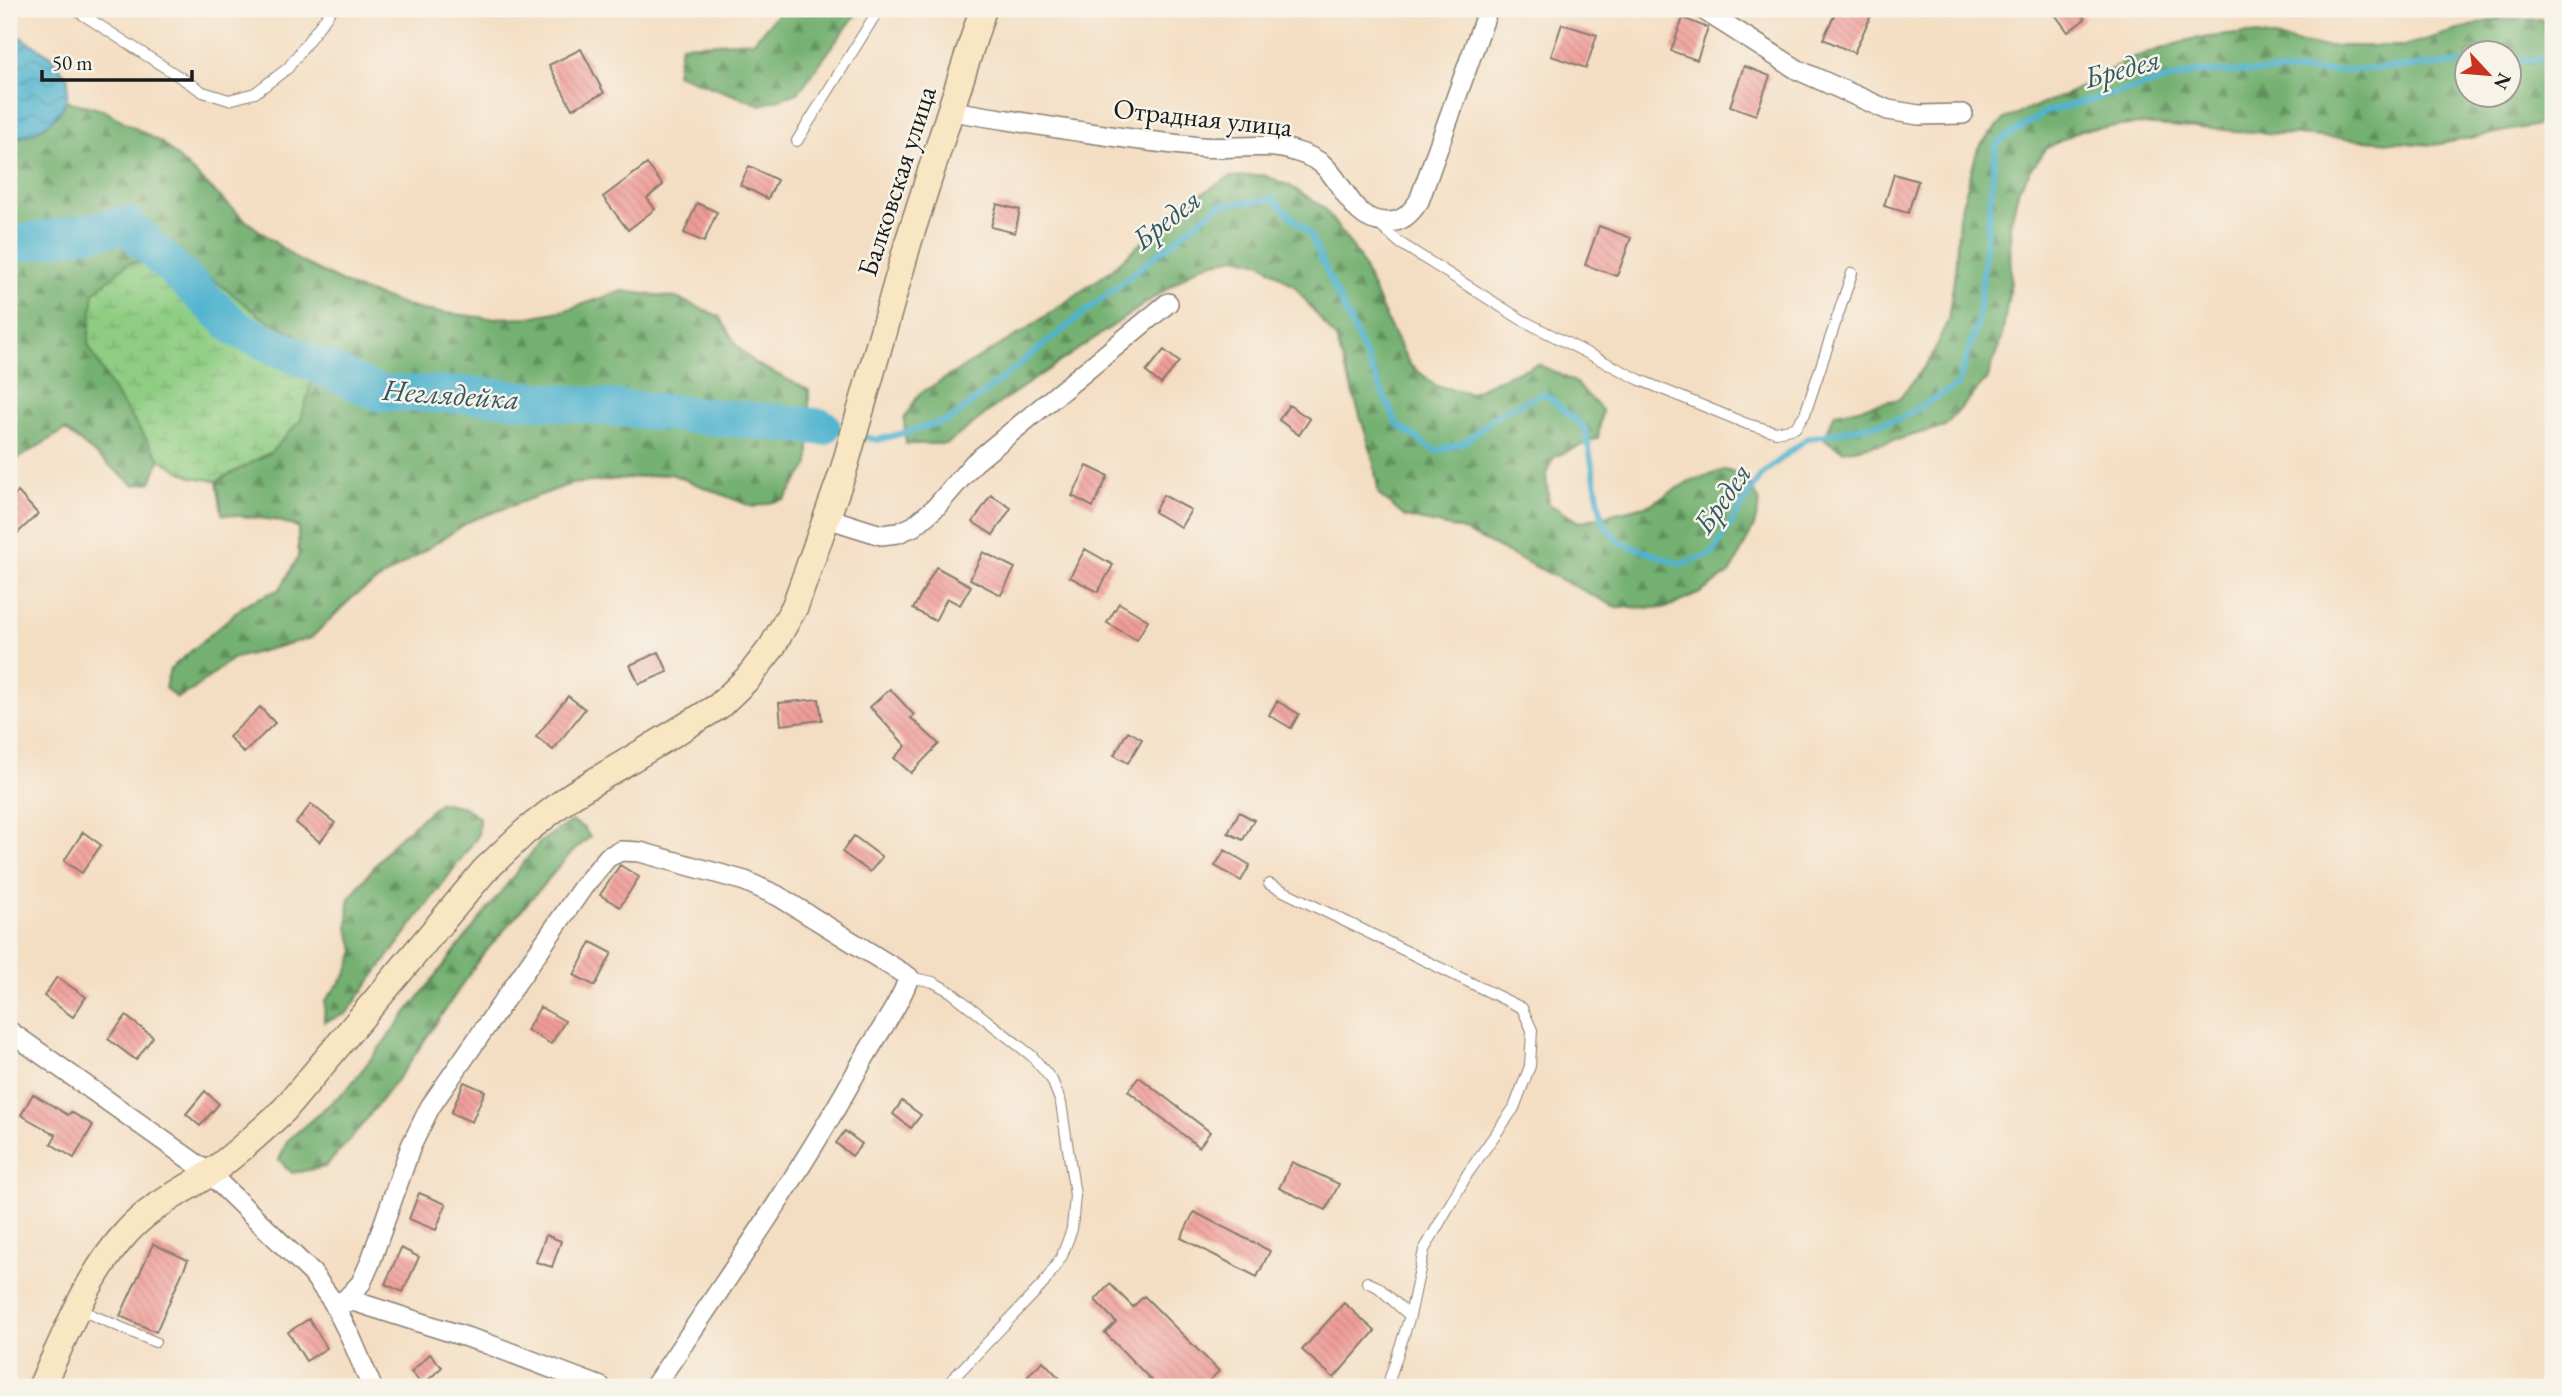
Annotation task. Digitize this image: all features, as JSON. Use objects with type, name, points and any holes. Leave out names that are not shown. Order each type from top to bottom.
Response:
[{"type":"main road","name":"Балковская улица","points":[[41,1387],[96,1274],[126,1232],[152,1209],[209,1173],[248,1143],[284,1110],[484,871],[526,831],[572,795],[719,706],[748,678],[772,647],[795,606],[843,471],[909,240],[983,9]]},
{"type":"street","points":[[1376,222],[1395,223],[1408,216],[1419,201],[1488,9]]},
{"type":"street","points":[[1702,9],[1798,71],[1888,110],[1919,115],[1963,114]]},
{"type":"street","name":"Отрадная улица","points":[[951,111],[1142,140],[1204,147],[1260,146],[1295,151],[1321,163],[1357,210],[1376,222]]},
{"type":"street","points":[[827,518],[881,535],[898,533],[914,526],[936,507],[974,463],[1168,303]]},
{"type":"street","points":[[338,1302],[361,1283],[411,1146],[430,1107],[583,887],[608,856],[621,851],[640,852],[745,881],[778,896],[909,977],[904,992],[834,1113],[654,1387]]},
{"type":"street","points":[[9,1031],[209,1173],[312,1273],[338,1302],[372,1387]]},
{"type":"street","points":[[338,1302],[356,1302],[485,1343],[601,1387]]},
{"type":"lane","points":[[74,9],[203,92],[229,100],[256,93],[288,68],[332,9]]},
{"type":"lane","points":[[797,141],[879,9]]},
{"type":"lane","points":[[1376,222],[1401,243],[1522,320],[1640,380],[1695,404],[1776,432],[1795,428],[1805,414],[1852,273]]},
{"type":"lane","points":[[1269,884],[1522,1008],[1532,1030],[1530,1066],[1514,1108],[1468,1173],[1423,1250],[1410,1316],[1387,1387]]},
{"type":"lane","points":[[909,977],[933,982],[951,992],[1032,1056],[1052,1080],[1060,1103],[1075,1195],[1072,1229],[1062,1256],[1044,1283],[945,1387]]},
{"type":"lane","points":[[1367,1282],[1378,1287],[1410,1316]]},
{"type":"lane","points":[[78,1310],[155,1342]]},
{"type":"green space","points":[[782,9],[860,9],[798,93],[761,105],[676,74],[681,45],[754,41]]},
{"type":"green space","points":[[2553,19],[2553,122],[2434,145],[2139,124],[2081,130],[2045,149],[2019,188],[2010,226],[2011,281],[2002,336],[1988,378],[1945,426],[1889,442],[1843,451],[1824,439],[1835,413],[1899,399],[1931,358],[1948,320],[1959,216],[1978,148],[2004,119],[2067,94],[2132,58],[2192,39],[2246,33],[2317,46],[2404,46],[2492,20]]},
{"type":"green space","points":[[66,101],[101,109],[162,143],[244,219],[298,260],[354,288],[421,310],[488,318],[529,317],[566,310],[622,291],[677,298],[719,316],[737,346],[754,363],[809,390],[809,464],[785,499],[753,507],[671,474],[571,484],[470,521],[354,596],[311,638],[232,659],[193,690],[177,698],[165,688],[170,669],[247,603],[280,589],[298,557],[298,527],[275,520],[222,514],[217,481],[271,452],[294,333],[261,317],[222,286],[111,387],[160,459],[151,482],[134,485],[65,430],[9,464],[9,138],[35,132],[54,116]]},
{"type":"green space","points":[[1263,175],[1290,186],[1323,207],[1358,255],[1410,365],[1437,386],[1471,393],[1538,364],[1575,382],[1602,410],[1598,438],[1554,457],[1546,474],[1549,504],[1579,522],[1649,505],[1690,481],[1725,470],[1745,476],[1760,502],[1754,526],[1731,572],[1700,593],[1666,608],[1616,607],[1460,529],[1405,517],[1379,495],[1372,454],[1336,339],[1295,287],[1262,263],[1235,257],[1202,265],[1001,402],[947,444],[906,444],[904,419],[919,394],[1027,329],[1110,271],[1185,203],[1230,177]]},
{"type":"green space","points":[[184,261],[222,286],[261,317],[294,333],[315,368],[301,420],[271,452],[217,481],[191,477],[160,459],[111,387],[88,344],[94,293],[128,263]]},
{"type":"green space","points":[[440,802],[464,807],[479,817],[478,836],[346,1014],[324,1022],[325,1001],[346,975],[355,951],[348,928],[349,898],[394,842]]},
{"type":"green space","points":[[571,821],[584,828],[590,837],[570,854],[480,958],[406,1068],[354,1135],[325,1167],[292,1173],[279,1160],[287,1141],[348,1088],[540,842]]},
{"type":"water","points":[[9,30],[51,56],[68,78],[68,92],[57,116],[43,128],[9,138]]},
{"type":"building","points":[[1837,9],[1874,9],[1854,53],[1823,39]]},
{"type":"building","points":[[2051,9],[2078,9],[2085,19],[2068,32]]},
{"type":"building","points":[[1683,18],[1708,28],[1697,60],[1671,51]]},
{"type":"building","points":[[1562,24],[1597,35],[1586,68],[1551,56]]},
{"type":"building","points":[[581,49],[604,93],[572,109],[549,65]]},
{"type":"building","points":[[1744,66],[1770,76],[1756,115],[1730,106]]},
{"type":"building","points":[[647,164],[663,185],[647,198],[655,209],[628,230],[603,197]]},
{"type":"building","points":[[749,166],[777,180],[768,199],[740,185]]},
{"type":"building","points":[[1894,174],[1918,181],[1908,213],[1884,206]]},
{"type":"building","points":[[697,203],[717,212],[704,242],[684,233]]},
{"type":"building","points":[[997,204],[1020,210],[1015,233],[991,227]]},
{"type":"building","points":[[1599,226],[1631,238],[1617,276],[1585,265]]},
{"type":"building","points":[[1164,350],[1179,362],[1161,384],[1146,372]]},
{"type":"building","points":[[1289,405],[1310,419],[1299,435],[1279,420]]},
{"type":"building","points":[[1087,466],[1108,476],[1093,507],[1072,496]]},
{"type":"building","points":[[18,492],[38,514],[9,541],[9,501]]},
{"type":"building","points":[[991,495],[1011,508],[993,535],[973,522]]},
{"type":"building","points":[[1163,495],[1191,510],[1181,527],[1154,512]]},
{"type":"building","points":[[1085,549],[1113,565],[1098,592],[1070,577]]},
{"type":"building","points":[[983,552],[1015,568],[1001,595],[970,579]]},
{"type":"building","points":[[936,567],[971,586],[960,605],[947,598],[935,621],[913,609]]},
{"type":"building","points":[[1119,603],[1148,620],[1137,640],[1107,623]]},
{"type":"building","points":[[659,652],[668,672],[639,684],[630,665]]},
{"type":"building","points":[[890,689],[914,715],[911,718],[939,744],[911,773],[894,758],[906,746],[870,707]]},
{"type":"building","points":[[568,696],[585,709],[553,750],[536,737]]},
{"type":"building","points":[[819,699],[822,720],[781,725],[779,703]]},
{"type":"building","points":[[1277,701],[1299,714],[1291,728],[1269,715]]},
{"type":"building","points":[[260,707],[275,723],[244,753],[229,737]]},
{"type":"building","points":[[1128,731],[1142,739],[1128,763],[1114,755]]},
{"type":"building","points":[[311,804],[335,823],[320,842],[296,823]]},
{"type":"building","points":[[1239,812],[1254,820],[1243,840],[1228,833]]},
{"type":"building","points":[[83,832],[101,845],[82,873],[64,861]]},
{"type":"building","points":[[854,836],[882,857],[870,872],[842,852]]},
{"type":"building","points":[[1225,850],[1250,865],[1241,881],[1215,866]]},
{"type":"building","points":[[620,865],[639,877],[620,907],[600,895]]},
{"type":"building","points":[[591,942],[612,953],[595,986],[574,975]]},
{"type":"building","points":[[57,977],[86,997],[73,1017],[44,996]]},
{"type":"building","points":[[540,1007],[565,1021],[551,1044],[527,1030]]},
{"type":"building","points":[[126,1016],[153,1037],[136,1060],[108,1039]]},
{"type":"building","points":[[1139,1077],[1210,1132],[1199,1147],[1128,1091]]},
{"type":"building","points":[[464,1082],[485,1091],[472,1122],[451,1113]]},
{"type":"building","points":[[205,1091],[219,1104],[200,1126],[186,1114]]},
{"type":"building","points":[[33,1094],[68,1115],[71,1112],[93,1125],[74,1158],[51,1144],[56,1135],[21,1115]]},
{"type":"building","points":[[902,1101],[921,1115],[911,1128],[893,1114]]},
{"type":"building","points":[[845,1131],[862,1144],[852,1156],[836,1143]]},
{"type":"building","points":[[1292,1162],[1339,1184],[1326,1210],[1279,1188]]},
{"type":"building","points":[[419,1193],[446,1204],[436,1230],[409,1219]]},
{"type":"building","points":[[1194,1212],[1270,1251],[1257,1277],[1181,1238]]},
{"type":"building","points":[[546,1235],[561,1241],[552,1267],[536,1262]]},
{"type":"building","points":[[153,1244],[188,1260],[156,1332],[120,1316]]},
{"type":"building","points":[[401,1248],[419,1257],[403,1292],[385,1284]]},
{"type":"building","points":[[1110,1284],[1133,1307],[1144,1296],[1219,1371],[1203,1387],[1158,1387],[1105,1333],[1116,1322],[1095,1300]]},
{"type":"building","points":[[1344,1303],[1375,1331],[1334,1378],[1302,1350]]},
{"type":"building","points":[[309,1319],[327,1348],[306,1361],[288,1332]]},
{"type":"building","points":[[430,1354],[442,1367],[423,1385],[411,1372]]},
{"type":"building","points":[[1043,1361],[1068,1387],[1037,1387],[1027,1376]]},
{"type":"waterway","name":"Бредея","points":[[2524,60],[2553,58]]},
{"type":"waterway","name":"Бредея","points":[[859,436],[878,440],[950,420],[1219,205],[1273,199],[1309,233],[1397,424],[1435,451],[1463,443],[1500,413],[1544,393],[1585,428],[1603,523],[1619,542],[1680,564],[1712,554],[1761,475],[1806,439],[1899,419],[1958,385],[1978,321],[1996,144],[2045,112],[2197,72],[2335,71],[2454,64]]},
{"type":"waterway","name":"Неглядейка","points":[[9,243],[127,225],[237,329],[379,393],[477,395],[822,427]]},
{"type":"waterway","name":"Бредея","points":[[822,427],[849,433]]}]
